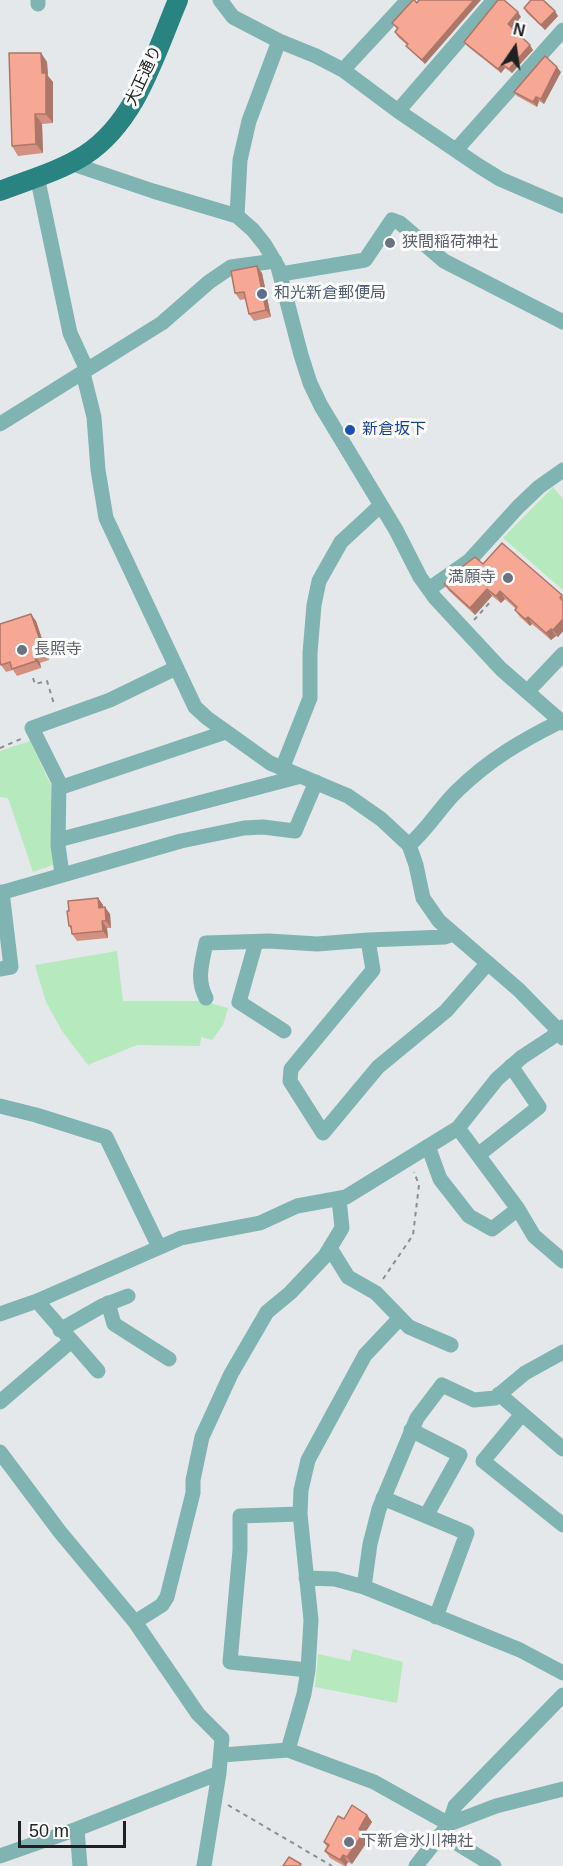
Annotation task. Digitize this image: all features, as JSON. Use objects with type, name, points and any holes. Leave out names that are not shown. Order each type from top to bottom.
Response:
[{"type":"main road","name":"大正通り","points":[[0,191],[70,163],[102,141],[118,124],[134,101],[178,0]]},
{"type":"street","points":[[220,0],[233,17],[279,42],[316,56],[343,70],[398,111],[500,179],[563,206]]},
{"type":"street","points":[[343,70],[408,0]]},
{"type":"street","points":[[398,111],[494,0]]},
{"type":"street","points":[[456,150],[563,30]]},
{"type":"street","points":[[237,216],[240,160],[247,131],[279,42]]},
{"type":"street","points":[[70,163],[237,216],[253,230],[278,267],[310,383],[321,406],[396,530],[420,577],[429,590],[501,669],[562,722],[514,745],[498,756],[456,791],[424,832],[409,845]]},
{"type":"street","points":[[0,1314],[37,1301],[181,1238],[260,1223],[297,1206],[339,1199],[458,1128],[497,1079],[511,1066],[562,1032],[519,990],[439,921],[423,898],[409,845],[373,813],[348,796],[282,769],[226,732],[195,707],[106,518],[98,470],[94,417],[85,371],[70,333],[38,176]]},
{"type":"street","points":[[0,424],[162,323],[209,282],[231,267],[278,267],[365,260],[392,220],[400,223],[444,261],[563,322]]},
{"type":"street","points":[[429,590],[469,561],[518,507],[539,487],[563,470]]},
{"type":"street","points":[[282,769],[310,698],[310,653],[314,605],[319,581],[341,542],[381,505]]},
{"type":"street","points":[[527,692],[563,654]]},
{"type":"street","points":[[62,874],[58,840],[58,782],[32,728],[110,700],[176,668]]},
{"type":"street","points":[[58,788],[226,732]]},
{"type":"street","points":[[58,840],[301,776]]},
{"type":"street","points":[[0,969],[11,967],[1,893],[181,842],[244,828],[263,827],[295,831],[316,782]]},
{"type":"street","points":[[206,998],[200,986],[200,973],[206,943],[317,944],[445,937],[454,934]]},
{"type":"street","points":[[368,940],[373,970],[291,1069],[290,1081],[323,1133],[378,1067],[446,1011],[488,963]]},
{"type":"street","points":[[256,942],[239,1002],[284,1031]]},
{"type":"street","points":[[478,1155],[539,1107],[511,1066]]},
{"type":"street","points":[[0,1106],[106,1137],[159,1247]]},
{"type":"street","points":[[458,1128],[518,1209],[534,1236],[563,1261]]},
{"type":"street","points":[[428,1146],[440,1179],[469,1216],[492,1230],[518,1209]]},
{"type":"street","points":[[135,1622],[162,1605],[167,1597],[193,1493],[193,1480],[202,1437],[231,1374],[267,1312],[290,1293],[330,1248],[342,1228],[339,1199]]},
{"type":"street","points":[[330,1248],[348,1277],[374,1292],[409,1327],[451,1345]]},
{"type":"street","points":[[0,1402],[65,1336],[108,1303],[128,1296]]},
{"type":"street","points":[[37,1301],[65,1336],[98,1371]]},
{"type":"street","points":[[108,1303],[114,1324],[169,1359]]},
{"type":"street","points":[[288,1750],[304,1694],[308,1670],[311,1620],[300,1514],[301,1490],[308,1460],[365,1355],[400,1318]]},
{"type":"street","points":[[364,1587],[370,1544],[383,1498],[417,1418],[442,1385],[474,1400],[495,1398],[525,1373],[563,1352]]},
{"type":"street","points":[[499,1394],[563,1449]]},
{"type":"street","points":[[522,1414],[483,1461],[563,1525]]},
{"type":"street","points":[[411,1430],[460,1455],[426,1516]]},
{"type":"street","points":[[0,1452],[60,1532],[135,1622],[198,1714],[222,1738],[222,1755],[204,1866]]},
{"type":"street","points":[[383,1498],[467,1533],[436,1617]]},
{"type":"street","points":[[300,1514],[240,1516],[240,1550],[230,1662],[308,1670]]},
{"type":"street","points":[[306,1578],[335,1579],[364,1587],[520,1650],[563,1673]]},
{"type":"street","points":[[416,1866],[445,1829],[454,1806],[563,1695]]},
{"type":"street","points":[[222,1755],[288,1750],[374,1782],[445,1829],[494,1866]]},
{"type":"street","points":[[9,1858],[219,1773]]},
{"type":"street","points":[[445,1829],[496,1806],[563,1789]]},
{"type":"street","points":[[77,1829],[80,1866]]},
{"type":"path","points":[[471,625],[492,600]]},
{"type":"path","points":[[33,678],[35,684],[47,681],[56,713]]},
{"type":"path","points":[[0,748],[27,737]]},
{"type":"path","points":[[374,1292],[413,1235],[419,1185],[409,1158]]},
{"type":"path","points":[[215,1798],[332,1866]]},
{"type":"green space","points":[[553,487],[563,499],[563,590],[503,538]]},
{"type":"green space","points":[[30,741],[51,785],[53,865],[33,872],[8,798],[0,797],[0,751]]},
{"type":"green space","points":[[117,951],[123,1001],[202,1001],[228,1008],[223,1025],[212,1040],[201,1037],[200,1046],[137,1045],[88,1065],[62,1031],[46,1002],[35,965]]},
{"type":"green space","points":[[353,1649],[403,1662],[397,1703],[315,1687],[318,1654],[350,1661]]},
{"type":"building","points":[[413,0],[417,3],[419,0],[474,0],[422,60],[406,46],[408,44],[395,32],[398,28],[392,23]]},
{"type":"building","points":[[498,0],[504,0],[518,12],[508,24],[530,45],[509,69],[502,64],[498,69],[464,42]]},
{"type":"building","points":[[531,0],[543,0],[555,11],[541,25],[524,8]]},
{"type":"building","points":[[9,53],[41,53],[42,73],[46,73],[46,114],[35,114],[36,144],[12,146]]},
{"type":"building","points":[[545,56],[557,67],[541,99],[536,97],[533,102],[514,92]]},
{"type":"building","points":[[257,266],[266,310],[249,314],[244,292],[235,293],[231,271]]},
{"type":"building","points":[[502,543],[562,595],[560,598],[563,601],[563,619],[553,630],[546,633],[528,617],[525,619],[515,610],[517,607],[500,591],[496,596],[487,589],[470,608],[444,584],[475,557],[483,564]]},
{"type":"building","points":[[31,614],[44,652],[35,656],[36,661],[12,669],[10,662],[1,665],[0,624]]},
{"type":"building","points":[[98,898],[99,908],[105,907],[106,921],[102,921],[103,931],[72,934],[67,911],[69,911],[68,901]]},
{"type":"building","points":[[352,1805],[367,1815],[359,1829],[364,1832],[347,1857],[343,1855],[340,1860],[325,1851],[329,1845],[324,1842],[338,1816],[344,1819]]},
{"type":"building","points":[[289,1857],[301,1864],[300,1866],[283,1866]]},
{"type":"place","name":"狭間稲荷神社","points":[[390,243]]},
{"type":"place","name":"和光新倉郵便局","points":[[262,294]]},
{"type":"place","name":"新倉坂下","points":[[350,430]]},
{"type":"place","name":"満願寺","points":[[508,578]]},
{"type":"place","name":"長照寺","points":[[22,650]]},
{"type":"place","name":"下新倉氷川神社","points":[[349,1842]]}]
